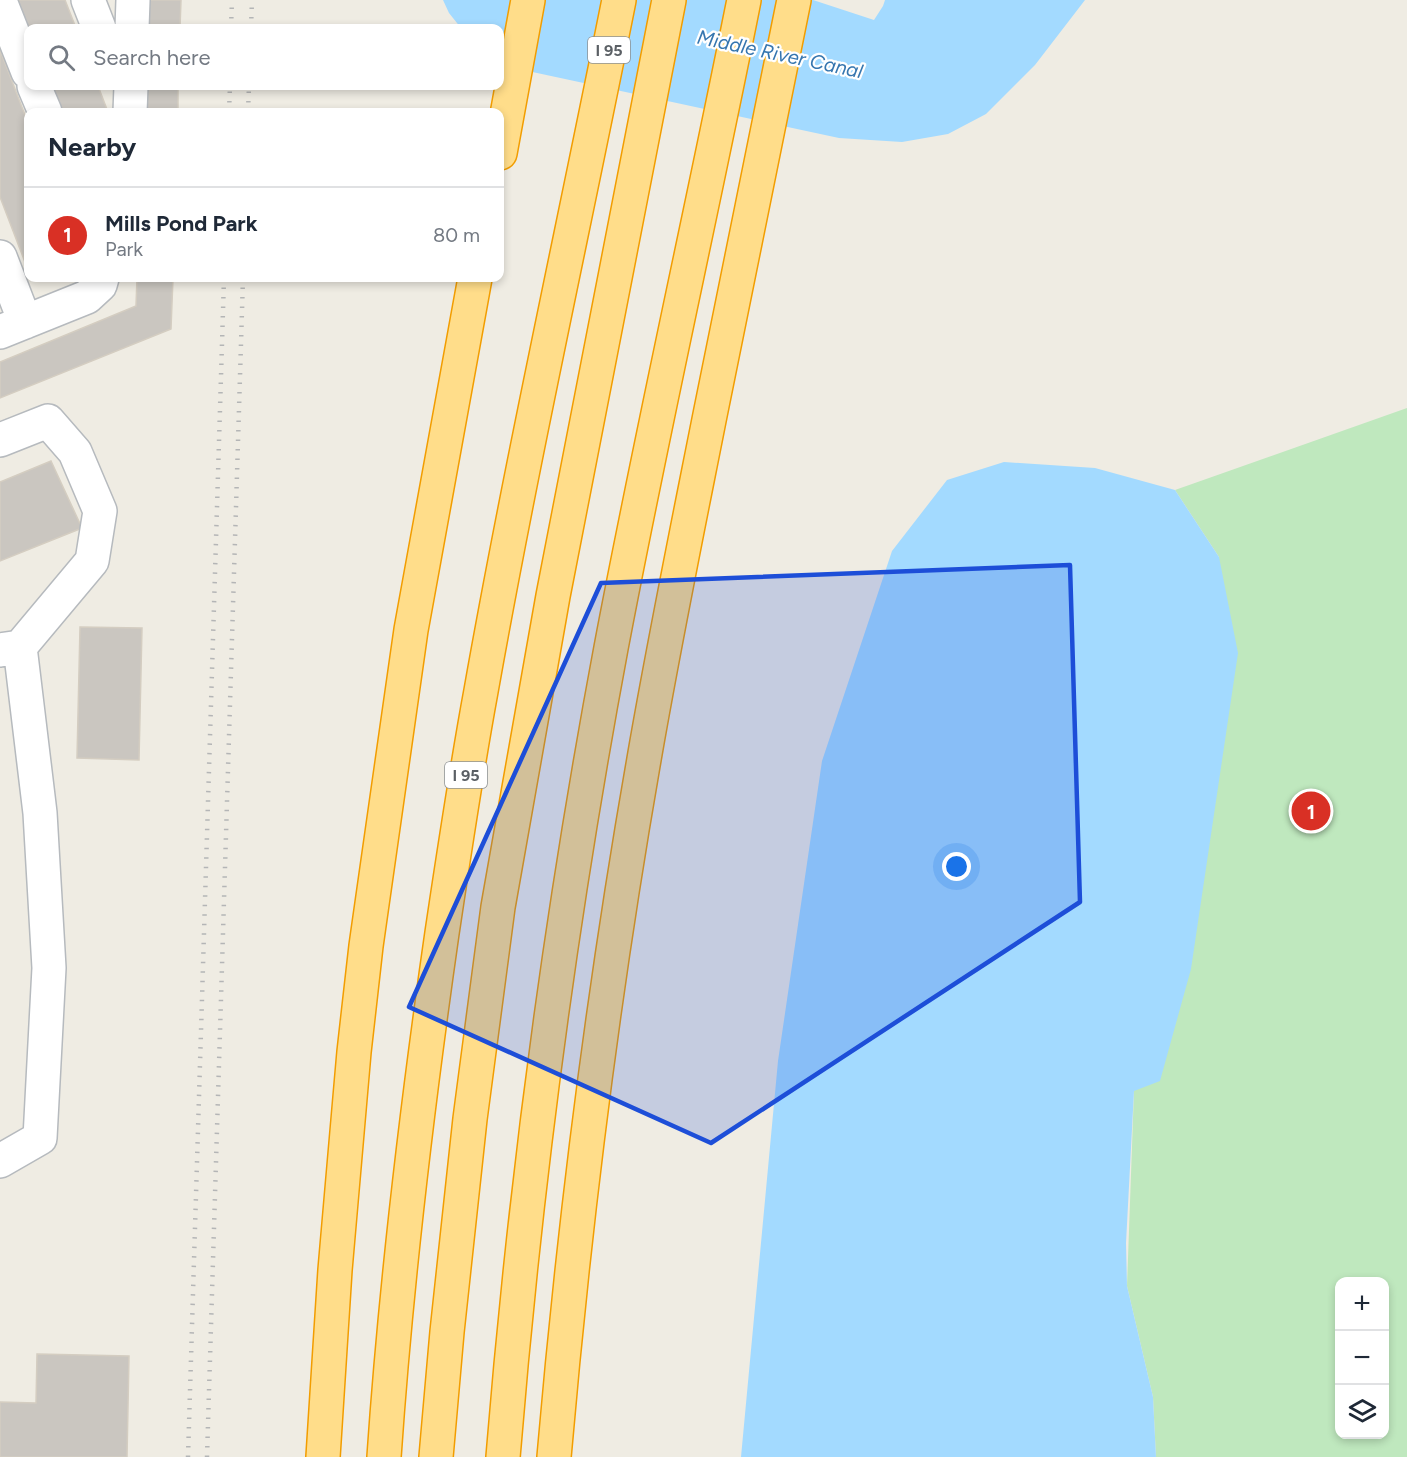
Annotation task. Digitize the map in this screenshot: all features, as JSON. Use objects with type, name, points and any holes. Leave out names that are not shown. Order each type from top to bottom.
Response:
[{"type":"highway","points":[[504,132],[528,0]]},
{"type":"highway","name":"I 95","points":[[384,1457],[393,1328],[416,1122],[462,799],[521,478],[618,0]]},
{"type":"highway","points":[[436,1457],[468,1131],[498,907],[553,596],[669,0]]},
{"type":"highway","points":[[503,1457],[519,1280],[538,1117],[574,860],[628,558],[744,0]]},
{"type":"highway","points":[[554,1457],[581,1183],[626,866],[677,582],[794,0]]},
{"type":"highway","points":[[323,1457],[339,1226],[354,1052],[368,934],[411,630],[474,282]]},
{"type":"lane","points":[[88,0],[97,24]]},
{"type":"lane","points":[[132,24],[133,0]]},
{"type":"lane","points":[[0,1],[24,62]]},
{"type":"lane","points":[[36,90],[43,108]]},
{"type":"lane","points":[[0,257],[12,327],[87,297],[101,282]]},
{"type":"lane","points":[[0,440],[48,421],[75,452],[100,511],[92,561],[10,649],[40,813],[49,968],[40,1138],[0,1161]]},
{"type":"highlighted area","points":[[1070,565],[1080,902],[711,1143],[409,1007],[601,583]]},
{"type":"green space","points":[[1407,408],[1407,1457],[1156,1457],[1153,1397],[1127,1286],[1134,1090],[1219,557],[1175,490]]},
{"type":"water","name":"Middle River Canal","points":[[443,0],[813,0],[874,20],[885,0],[1085,0],[1035,65],[986,114],[948,134],[902,142],[839,138],[504,66],[504,24],[458,24]]},
{"type":"water","points":[[1004,462],[1095,468],[1175,490],[1219,557],[1238,653],[1191,969],[1160,1081],[1134,1091],[1126,1243],[1127,1286],[1153,1397],[1156,1457],[741,1457],[778,1061],[822,761],[892,551],[947,480]]},
{"type":"building","points":[[15,0],[65,0],[74,24],[26,24]]},
{"type":"building","points":[[146,0],[181,0],[180,24],[145,24]]},
{"type":"building","points":[[0,50],[24,113],[24,260],[0,197]]},
{"type":"building","points":[[50,90],[100,90],[106,108],[56,108]]},
{"type":"building","points":[[143,90],[178,90],[178,108],[142,108]]},
{"type":"building","points":[[137,282],[173,282],[171,329],[0,398],[0,362],[136,306]]},
{"type":"building","points":[[51,461],[82,528],[0,561],[0,482]]},
{"type":"building","points":[[80,627],[142,628],[139,760],[77,758]]},
{"type":"building","points":[[37,1354],[129,1356],[127,1457],[0,1457],[0,1402],[36,1403]]},
{"type":"railway","points":[[231,24],[232,0]]},
{"type":"railway","points":[[251,24],[252,0]]},
{"type":"railway","points":[[229,108],[230,90]]},
{"type":"railway","points":[[248,108],[249,90]]},
{"type":"railway","points":[[188,1457],[224,282]]},
{"type":"railway","points":[[207,1457],[243,282]]},
{"type":"place","name":"Mills Pond Park","points":[[1311,811]]}]
